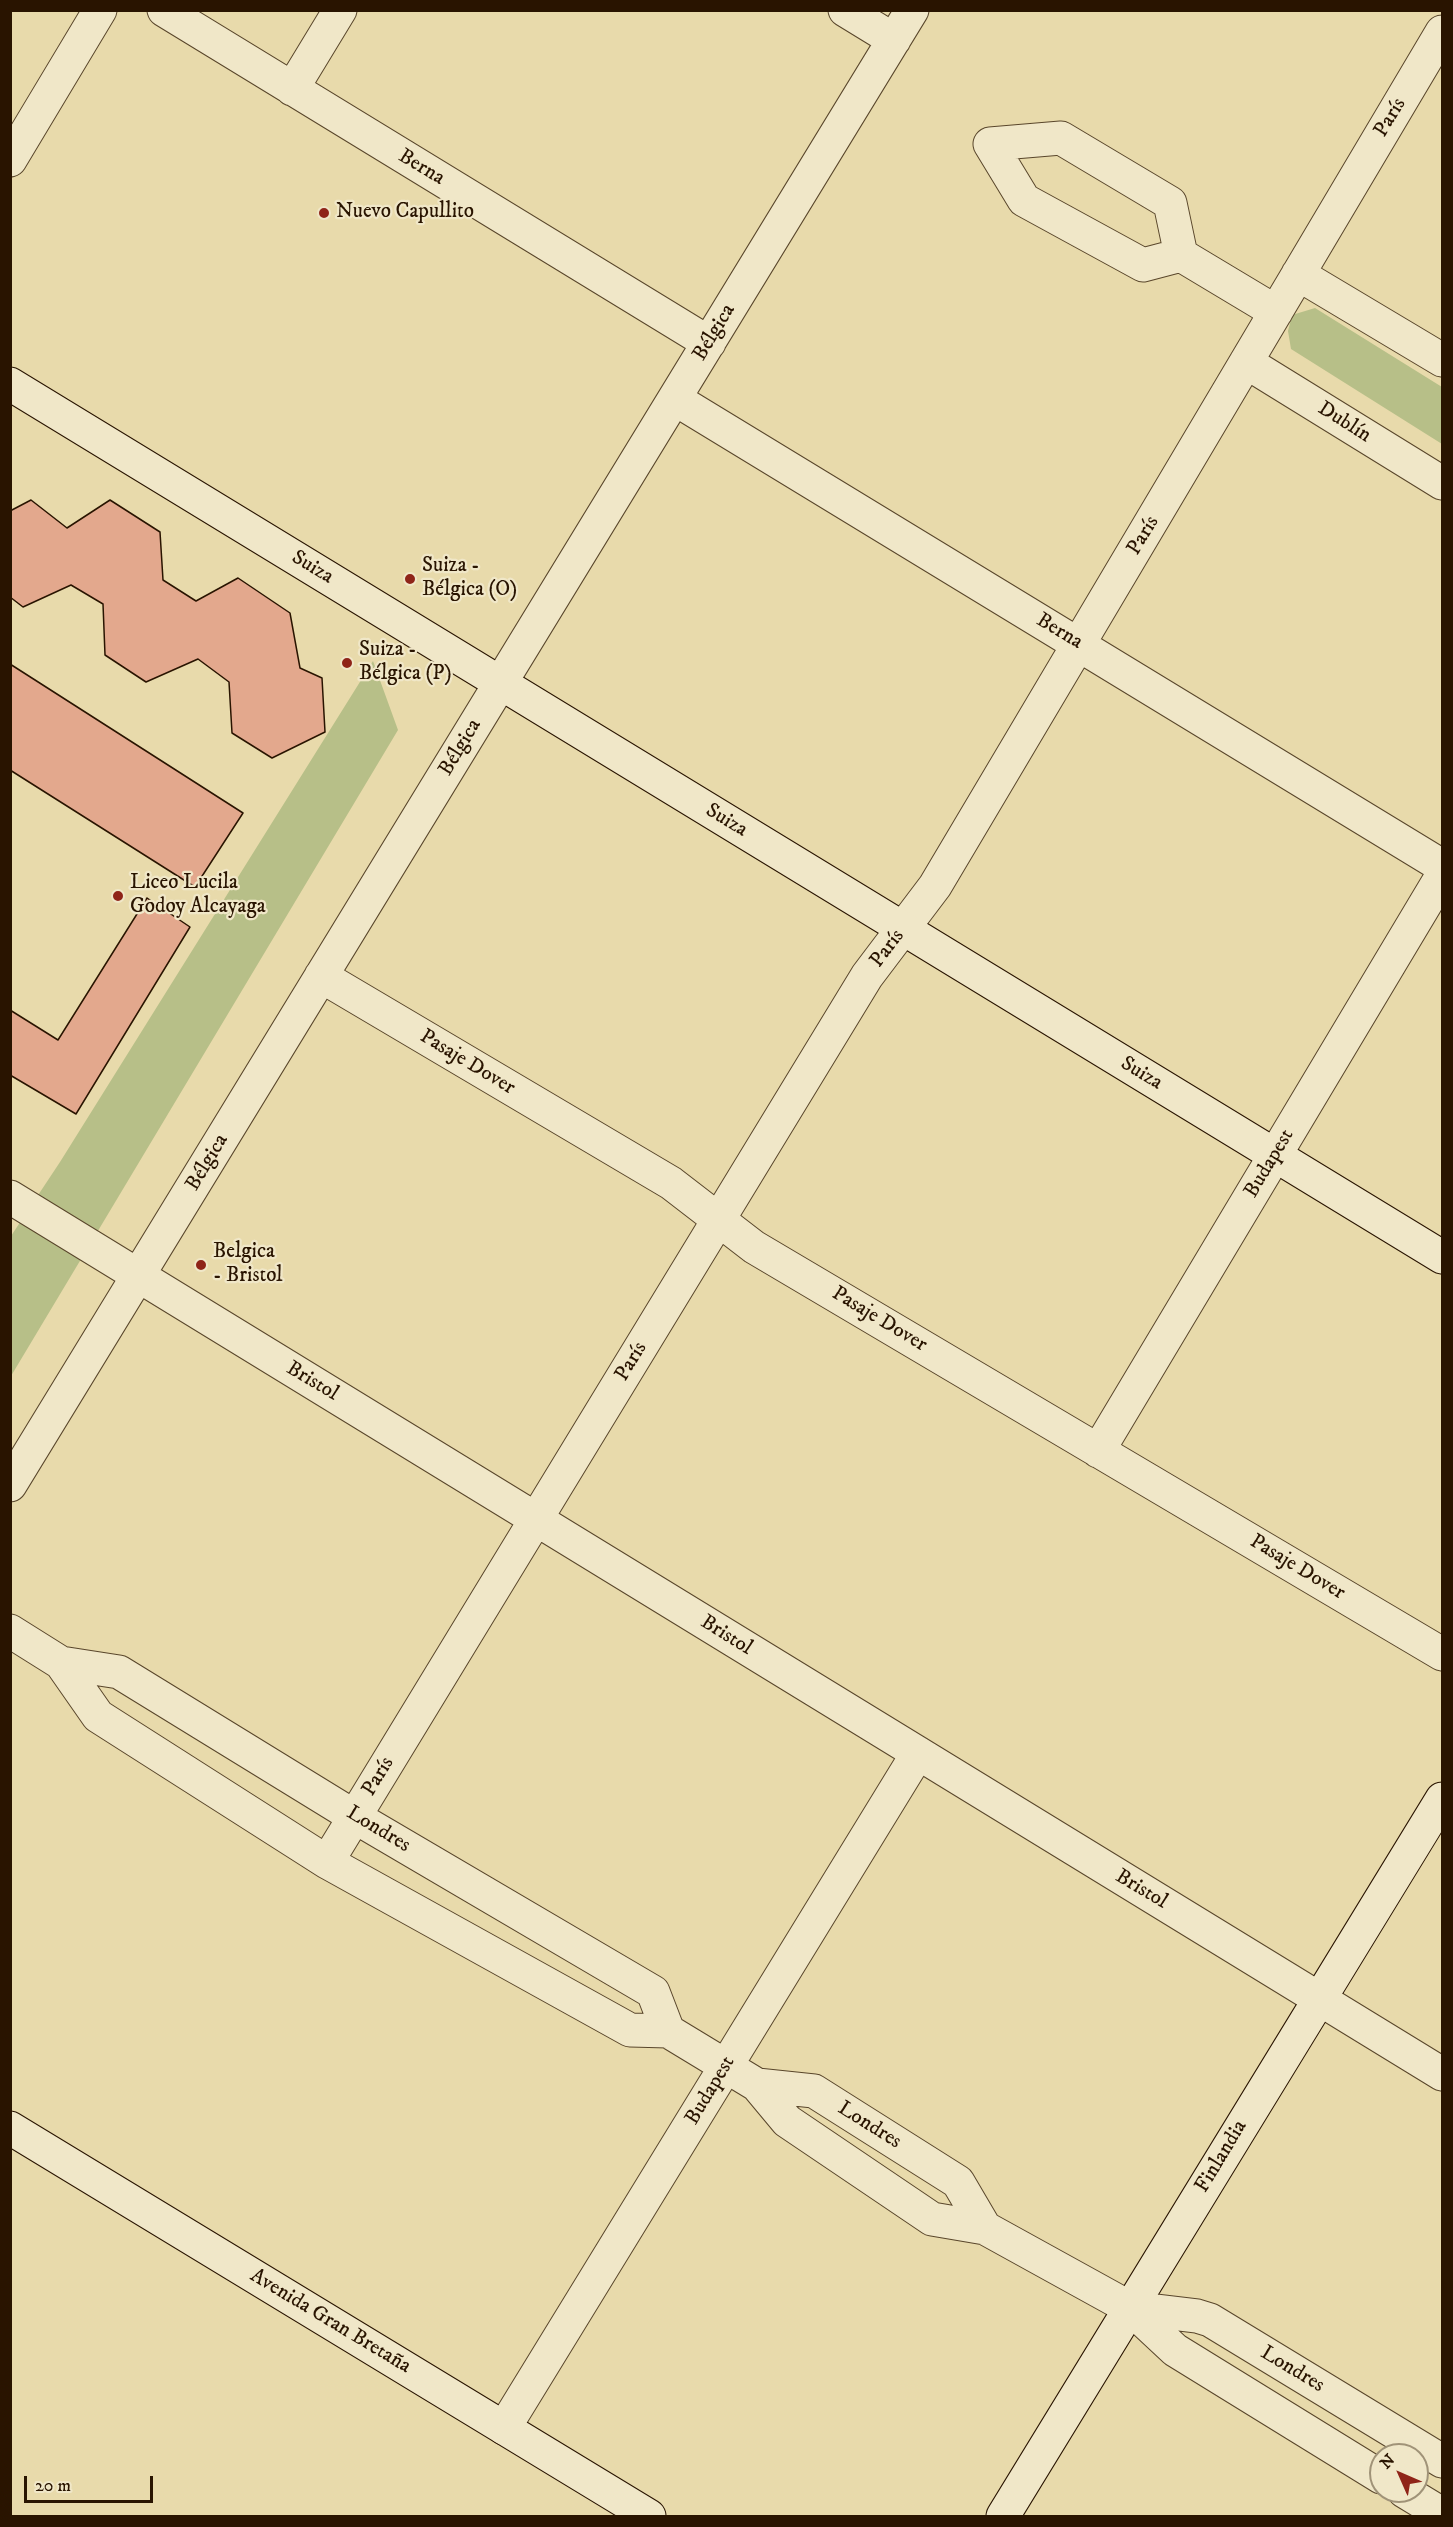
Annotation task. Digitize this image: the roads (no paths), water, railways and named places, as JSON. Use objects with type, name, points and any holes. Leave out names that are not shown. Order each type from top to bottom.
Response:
[{"type":"street","points":[[10,160],[100,10]]},
{"type":"street","name":"Berna","points":[[164,10],[709,343]]},
{"type":"street","points":[[292,89],[340,10]]},
{"type":"street","points":[[845,10],[894,40]]},
{"type":"street","name":"Bélgica","points":[[10,1485],[912,10]]},
{"type":"street","name":"París","points":[[327,1862],[867,976],[935,886],[1443,32]]},
{"type":"street","points":[[1181,255],[1170,203],[1061,138],[990,144],[1024,200],[1143,264],[1181,255],[1276,312]]},
{"type":"street","points":[[1298,274],[1443,360]]},
{"type":"street","name":"Dublín","points":[[1246,362],[1443,483]]},
{"type":"street","name":"Suiza","points":[[10,384],[1443,1257]]},
{"type":"street","name":"Berna","points":[[675,399],[1443,866]]},
{"type":"street","name":"Budapest","points":[[1098,1451],[1443,876]]},
{"type":"street","name":"Pasaje Dover","points":[[321,976],[671,1183],[754,1247],[1443,1654]]},
{"type":"street","name":"Bristol","points":[[10,1197],[1443,2074]]},
{"type":"street","name":"Londres","points":[[10,1631],[61,1663],[98,1716],[327,1862],[630,2030],[668,2031],[757,2085],[787,2121],[932,2219],[985,2228],[1130,2308],[1176,2350],[1369,2470]]},
{"type":"street","name":"Londres","points":[[61,1663],[119,1672],[355,1817],[653,1992],[668,2031]]},
{"type":"street","name":"Budapest","points":[[504,2428],[918,1753]]},
{"type":"street","name":"Finlandia","points":[[1003,2517],[1443,1799]]},
{"type":"street","name":"Londres","points":[[757,2085],[814,2091],[958,2182],[985,2228]]},
{"type":"street","name":"Avenida Gran Bretaña","points":[[10,2128],[649,2517]]},
{"type":"street","name":"Londres","points":[[1130,2308],[1197,2316],[1209,2320],[1443,2461]]},
{"type":"street","points":[[1424,2503],[1443,2514]]},
{"type":"place","name":"Nuevo Capullito","points":[[324,213]]},
{"type":"place","name":"Suiza - Bélgica (O)","points":[[410,579]]},
{"type":"place","name":"Suiza - Bélgica (P)","points":[[347,663]]},
{"type":"place","name":"Liceo Lucila Godoy Alcayaga","points":[[118,896]]},
{"type":"place","name":"Belgica - Bristol","points":[[201,1265]]}]
